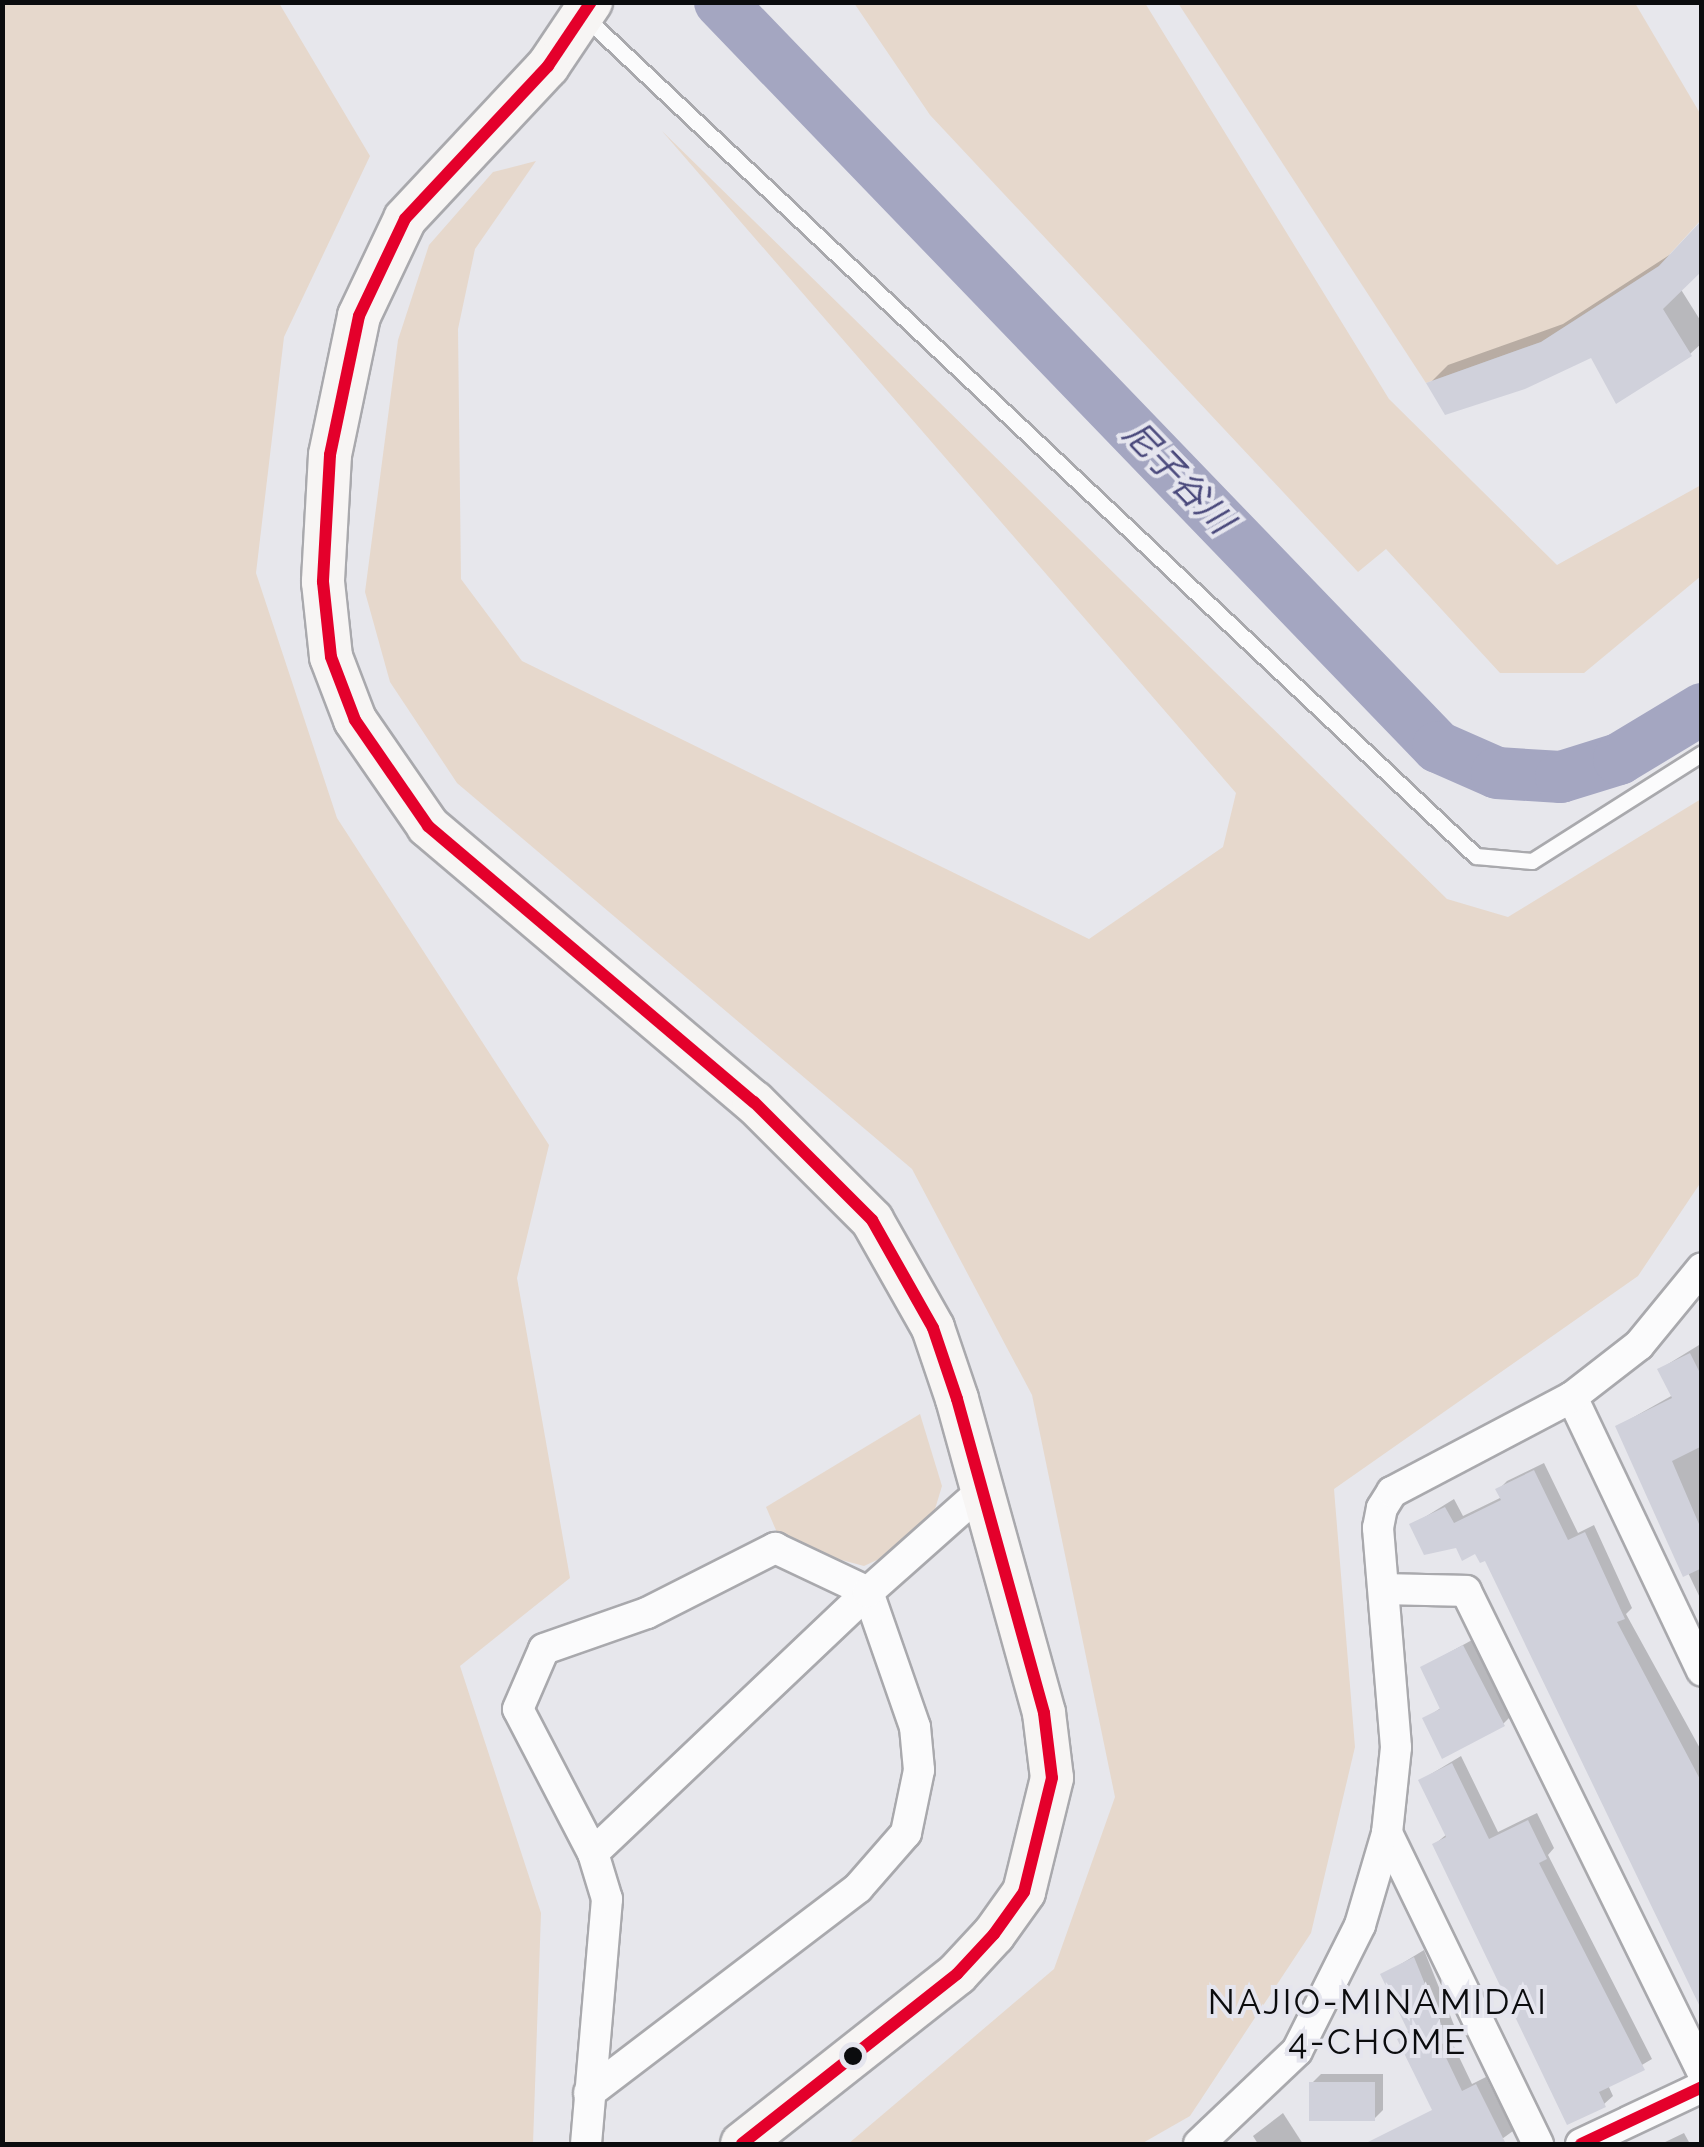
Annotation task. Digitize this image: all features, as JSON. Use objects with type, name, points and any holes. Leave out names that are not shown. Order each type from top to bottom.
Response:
[{"type":"street","points":[[588,10],[548,66],[405,219],[359,316],[330,455],[323,582],[330,658],[354,720],[428,826],[754,1102],[872,1220],[933,1328],[984,1490],[1044,1712],[1052,1778],[1024,1892],[958,1974],[742,2144]]},
{"type":"street","points":[[1199,2144],[1297,2051],[1360,1925],[1387,1833],[1396,1747],[1378,1528],[1392,1492],[1572,1397],[1639,1345],[1702,1268]]},
{"type":"street","points":[[1572,1397],[1702,1671]]},
{"type":"street","points":[[593,1853],[868,1592],[984,1490]]},
{"type":"street","points":[[586,2144],[589,2093],[607,1899],[593,1853],[518,1708],[544,1649],[647,1613],[775,1548],[868,1592],[915,1727],[918,1770],[906,1833],[858,1888],[589,2093]]},
{"type":"street","points":[[1386,1589],[1466,1591],[1702,2071]]},
{"type":"street","points":[[1387,1833],[1538,2144]]},
{"type":"street","points":[[1581,2144],[1702,2087]]},
{"type":"lane","points":[[588,10],[1476,856],[1532,860],[1702,754]]},
{"type":"shaded area","points":[[3,2],[279,3],[370,156],[284,337],[256,573],[337,818],[549,1145],[517,1278],[570,1578],[460,1666],[541,1913],[533,2144],[3,2144]]},
{"type":"shaded area","points":[[854,3],[1145,3],[1389,399],[1557,565],[1701,485],[1701,576],[1584,673],[1500,673],[1386,549],[1358,572],[930,115]]},
{"type":"shaded area","points":[[1178,3],[1635,3],[1701,115],[1701,220],[1659,266],[1541,342],[1426,383]]},
{"type":"shaded area","points":[[662,131],[1447,899],[1508,917],[1701,799],[1701,1182],[1638,1276],[1334,1489],[1355,1747],[1311,1933],[1190,2116],[1141,2144],[848,2144],[1054,1969],[1115,1797],[1032,1395],[912,1169],[457,783],[390,682],[365,592],[398,340],[429,245],[493,172],[536,161],[475,249],[458,329],[461,579],[522,661],[1089,939],[1223,847],[1236,793]]},
{"type":"shaded area","points":[[920,1414],[942,1486],[932,1519],[892,1553],[864,1566],[782,1544],[766,1507]]},
{"type":"building","points":[[1702,220],[1702,271],[1663,309],[1692,356],[1616,404],[1591,358],[1525,389],[1445,415],[1426,383],[1541,342],[1659,266]]},
{"type":"building","points":[[1690,1353],[1702,1377],[1702,1446],[1672,1461],[1702,1531],[1702,1568],[1683,1577],[1615,1426],[1672,1398],[1657,1369]]},
{"type":"building","points":[[1534,1470],[1568,1540],[1585,1532],[1625,1619],[1617,1622],[1702,1783],[1702,2011],[1485,1561],[1480,1563],[1475,1554],[1462,1561],[1456,1548],[1424,1555],[1409,1524],[1445,1507],[1454,1523],[1501,1500],[1495,1489]]},
{"type":"building","points":[[1463,1645],[1505,1726],[1442,1759],[1422,1718],[1440,1709],[1420,1667]]},
{"type":"building","points":[[1452,1763],[1489,1839],[1528,1820],[1547,1859],[1539,1863],[1645,2070],[1599,2092],[1606,2107],[1567,2125],[1432,1844],[1446,1837],[1418,1780]]},
{"type":"building","points":[[1414,1957],[1448,2041],[1440,2045],[1462,2091],[1476,2084],[1506,2144],[1364,2144],[1432,2110],[1397,2039],[1409,2033],[1380,1974]]},
{"type":"building","points":[[1309,2082],[1375,2082],[1375,2121],[1309,2121]]},
{"type":"waterway","name":"尼子谷川","points":[[720,2],[1438,747],[1497,773],[1561,777],[1619,759],[1702,709]]},
{"type":"transit line","points":[[591,2],[548,66],[405,219],[359,316],[330,455],[323,582],[331,657],[355,720],[428,826],[754,1102],[872,1220],[933,1328],[957,1399],[1044,1713],[1052,1778],[1024,1892],[994,1934],[957,1974],[742,2144]]},
{"type":"transit line","points":[[1581,2144],[1702,2087]]},
{"type":"district","name":"NAJIO-MINAMIDAI 4-CHOME","points":[[1378,2022]]}]
